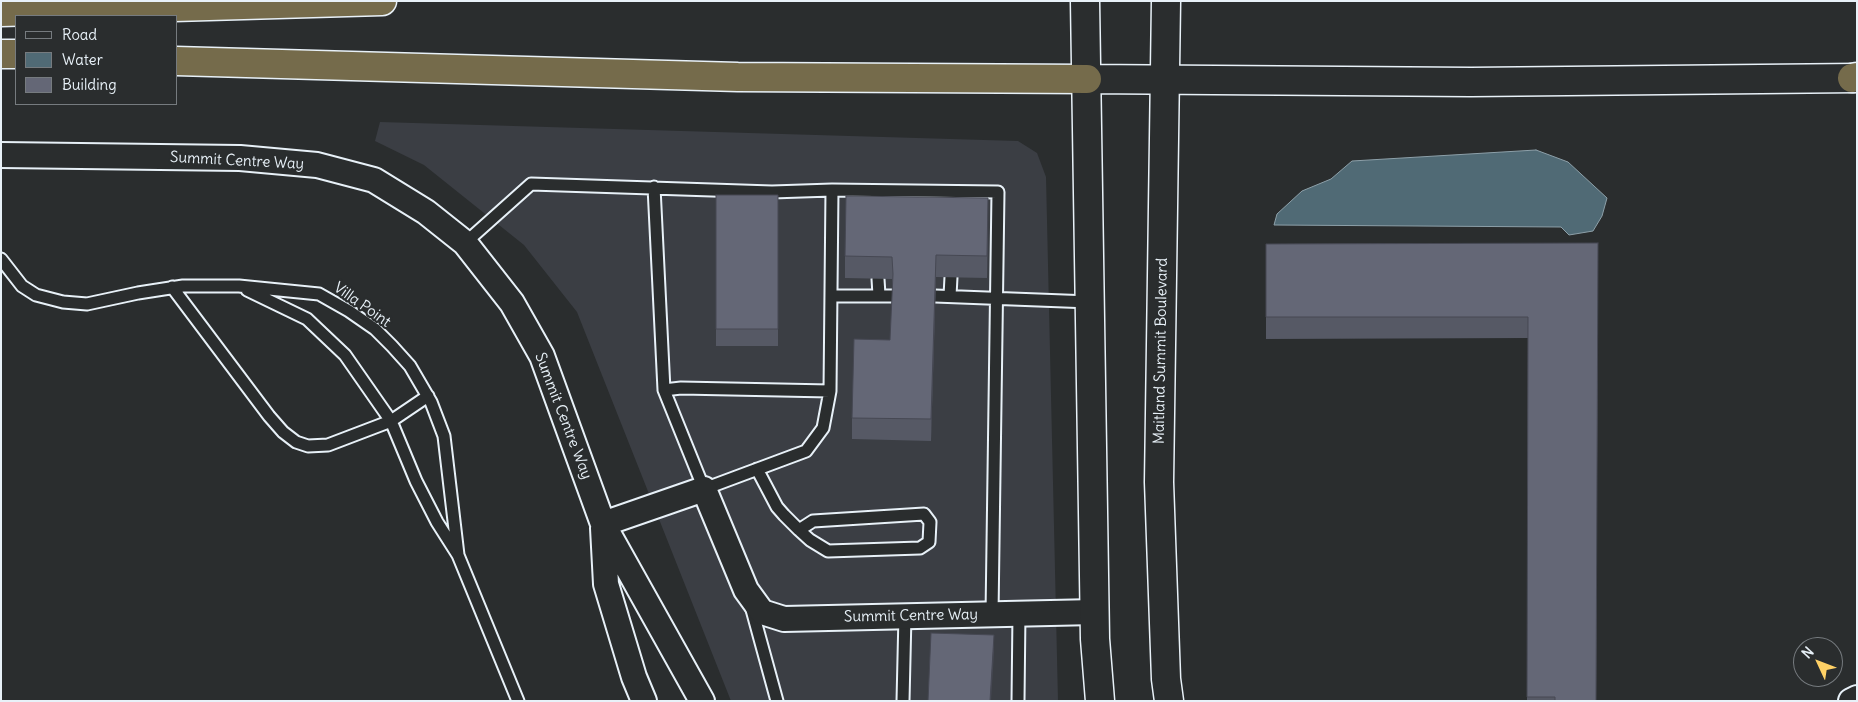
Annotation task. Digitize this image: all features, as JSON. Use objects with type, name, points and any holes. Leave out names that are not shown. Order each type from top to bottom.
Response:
[{"type":"highway","points":[[1,12],[382,1]]},
{"type":"highway","points":[[1,54],[15,54]]},
{"type":"highway","points":[[178,61],[738,77],[1087,79]]},
{"type":"street","points":[[1085,1],[1095,639],[1100,701]]},
{"type":"street","name":"Maitland Summit Boulevard","points":[[1166,1],[1160,482],[1166,679],[1169,701]]},
{"type":"street","points":[[1087,79],[1471,82],[1855,77]]},
{"type":"street","name":"Summit Centre Way","points":[[1,155],[240,158],[317,165],[374,180],[426,212],[465,243],[512,303],[542,356],[603,524],[702,701]]},
{"type":"street","points":[[603,524],[704,489]]},
{"type":"street","name":"Summit Centre Way","points":[[704,489],[746,590],[762,612],[784,619],[1095,612]]},
{"type":"street","name":"Summit Centre Way","points":[[603,524],[606,584],[634,676],[644,701]]},
{"type":"street","points":[[1851,701],[1857,698]]},
{"type":"lane","points":[[465,243],[531,184],[772,192],[832,190],[878,196],[951,197],[998,192],[998,298],[992,614]]},
{"type":"lane","points":[[654,187],[664,390],[704,489],[806,451],[823,428],[830,391],[832,190]]},
{"type":"lane","name":"Villa Point","points":[[1,259],[22,286],[36,295],[63,302],[87,304],[172,287],[239,286],[319,294],[349,311],[375,329],[392,346],[410,366],[428,396],[444,436],[458,555]]},
{"type":"lane","points":[[950,296],[951,277]]},
{"type":"lane","points":[[878,279],[878,296]]},
{"type":"lane","name":"Villa Point","points":[[239,286],[307,319],[345,355],[391,421],[416,481],[437,522],[458,555],[518,701]]},
{"type":"lane","points":[[172,287],[269,416],[283,432],[296,442],[308,446],[328,444],[391,421],[428,396]]},
{"type":"lane","points":[[832,296],[894,296]]},
{"type":"lane","points":[[935,296],[1090,302]]},
{"type":"lane","points":[[664,390],[681,388],[830,391]]},
{"type":"lane","points":[[757,469],[777,507],[799,530],[815,545],[828,551],[920,548],[928,542],[930,522],[924,514],[823,520],[813,521],[799,530]]},
{"type":"lane","points":[[746,590],[777,701]]},
{"type":"lane","points":[[1018,701],[1019,613]]},
{"type":"lane","points":[[903,701],[905,615]]},
{"type":"shaded area","points":[[380,122],[1018,141],[1037,153],[1046,177],[1058,701],[731,701],[577,312],[524,245],[424,165],[375,141]]},
{"type":"water","points":[[1536,150],[1568,162],[1607,198],[1602,216],[1593,231],[1569,235],[1561,227],[1274,225],[1277,214],[1302,191],[1331,179],[1352,161]]},
{"type":"building","points":[[716,195],[778,195],[778,329],[716,329]]},
{"type":"building","points":[[846,196],[988,198],[987,256],[936,255],[931,419],[852,418],[854,339],[890,340],[893,274],[892,257],[845,256]]},
{"type":"building","points":[[1598,243],[1596,701],[1555,701],[1555,697],[1527,697],[1528,317],[1266,317],[1266,244]]},
{"type":"building","points":[[931,633],[994,635],[990,701],[928,701]]}]
